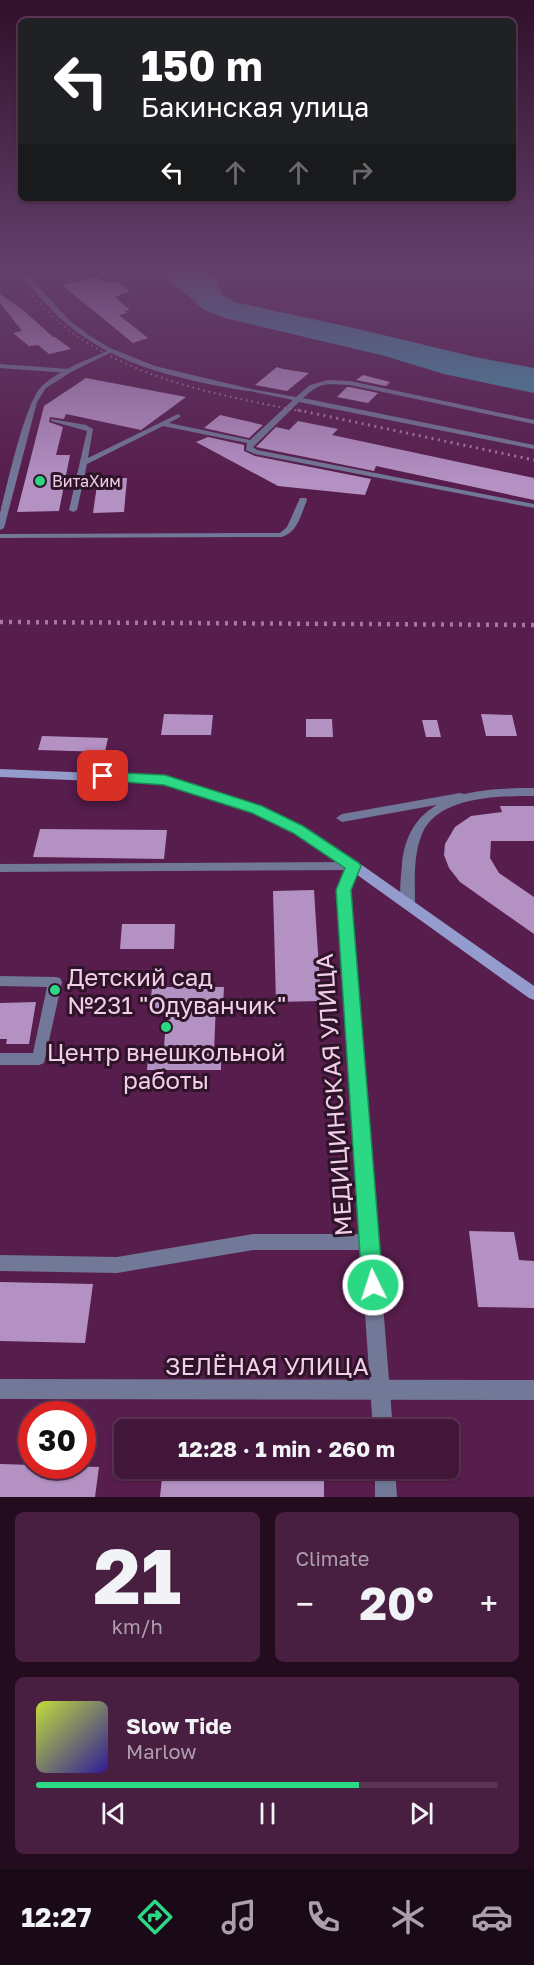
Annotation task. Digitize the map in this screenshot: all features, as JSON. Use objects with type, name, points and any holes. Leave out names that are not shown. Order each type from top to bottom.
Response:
[{"type":"main road","points":[[0,773],[145,778],[183,785],[257,809],[278,819],[354,866],[534,994]]},
{"type":"street","points":[[96,341],[111,351],[142,364],[182,376],[247,389]]},
{"type":"street","points":[[0,366],[69,371]]},
{"type":"street","points":[[408,903],[410,851],[418,826],[435,810],[463,797],[508,792],[534,792]]},
{"type":"street","name":"МЕДИЦИНСКАЯ УЛИЦА","points":[[354,866],[343,890],[382,1419]]},
{"type":"street","name":"ЗЕЛЁНАЯ УЛИЦА","points":[[0,1389],[534,1390]]},
{"type":"street","points":[[385,1479],[386,1497]]},
{"type":"lane","points":[[0,528],[34,402],[44,387],[69,371],[111,351]]},
{"type":"lane","points":[[534,422],[338,382],[312,386],[251,442],[249,448],[255,452],[534,506]]},
{"type":"lane","points":[[247,389],[534,447]]},
{"type":"lane","points":[[84,463],[178,416]]},
{"type":"lane","points":[[53,420],[91,430],[74,510]]},
{"type":"lane","points":[[161,424],[251,442]]},
{"type":"lane","points":[[0,536],[252,534],[282,537],[289,533],[303,500]]},
{"type":"lane","points":[[342,818],[463,797]]},
{"type":"lane","points":[[0,868],[354,866]]},
{"type":"lane","points":[[0,981],[55,982],[39,1059],[0,1059]]},
{"type":"lane","points":[[0,1263],[117,1265],[253,1242],[370,1242]]},
{"type":"shaded area","points":[[321,341],[408,341],[534,368],[534,393],[444,374],[385,356]]},
{"type":"building","points":[[23,341],[60,341],[71,349],[49,354],[38,345],[29,346]]},
{"type":"building","points":[[277,367],[309,373],[287,391],[255,385]]},
{"type":"building","points":[[363,375],[390,382],[386,386],[356,380]]},
{"type":"building","points":[[86,378],[186,397],[141,430],[66,414],[64,419],[50,417],[49,422],[63,427],[56,455],[70,455],[59,511],[17,512],[44,406]]},
{"type":"building","points":[[347,387],[378,393],[368,403],[337,397]]},
{"type":"building","points":[[220,415],[263,425],[249,438],[204,428]]},
{"type":"building","points":[[298,421],[338,429],[332,435],[534,478],[534,500],[376,466],[374,471],[256,447],[276,427],[289,430]]},
{"type":"building","points":[[208,437],[244,445],[244,451],[255,456],[371,479],[365,495],[278,486],[196,442]]},
{"type":"building","points":[[98,478],[127,478],[124,512],[93,513]]},
{"type":"building","points":[[164,714],[213,715],[211,735],[161,735]]},
{"type":"building","points":[[481,714],[512,715],[517,736],[486,736]]},
{"type":"building","points":[[306,719],[332,719],[333,737],[306,737]]},
{"type":"building","points":[[422,720],[437,720],[441,737],[426,737]]},
{"type":"building","points":[[42,736],[108,738],[105,752],[38,750]]},
{"type":"building","points":[[500,806],[534,806],[534,841],[491,841],[490,858],[499,873],[534,897],[534,934],[460,882],[449,868],[444,855],[445,844],[455,827],[471,816],[502,812]]},
{"type":"building","points":[[40,829],[167,830],[164,859],[33,857]]},
{"type":"building","points":[[314,890],[321,1001],[276,1002],[273,891]]},
{"type":"building","points":[[122,924],[175,924],[174,949],[120,949]]},
{"type":"building","points":[[152,987],[224,987],[223,1005],[216,1005],[214,1051],[221,1051],[221,1070],[147,1070],[149,1047],[164,1047],[167,1008],[150,1008]]},
{"type":"building","points":[[36,1002],[29,1044],[6,1044],[7,1039],[0,1039],[0,1003]]},
{"type":"building","points":[[469,1231],[514,1232],[519,1260],[534,1261],[534,1308],[478,1307]]},
{"type":"building","points":[[0,1282],[93,1284],[85,1343],[0,1341]]},
{"type":"building","points":[[0,1464],[18,1465],[18,1479],[96,1479],[96,1467],[99,1467],[95,1497],[0,1497]]},
{"type":"building","points":[[162,1479],[324,1479],[324,1497],[160,1497]]},
{"type":"railway","points":[[85,341],[132,366],[160,377],[218,394],[305,412]]},
{"type":"railway","points":[[298,410],[534,460]]},
{"type":"railway","points":[[0,622],[534,625]]},
{"type":"place","name":"ВитаХим","points":[[40,481]]},
{"type":"place","name":"Детский сад №231 \"Одуванчик\"","points":[[55,990]]},
{"type":"place","name":"Центр внешкольной работы","points":[[166,1027]]},
{"type":"route","points":[[103,776],[165,780],[257,809],[298,830],[354,866],[343,890],[373,1285]]}]
